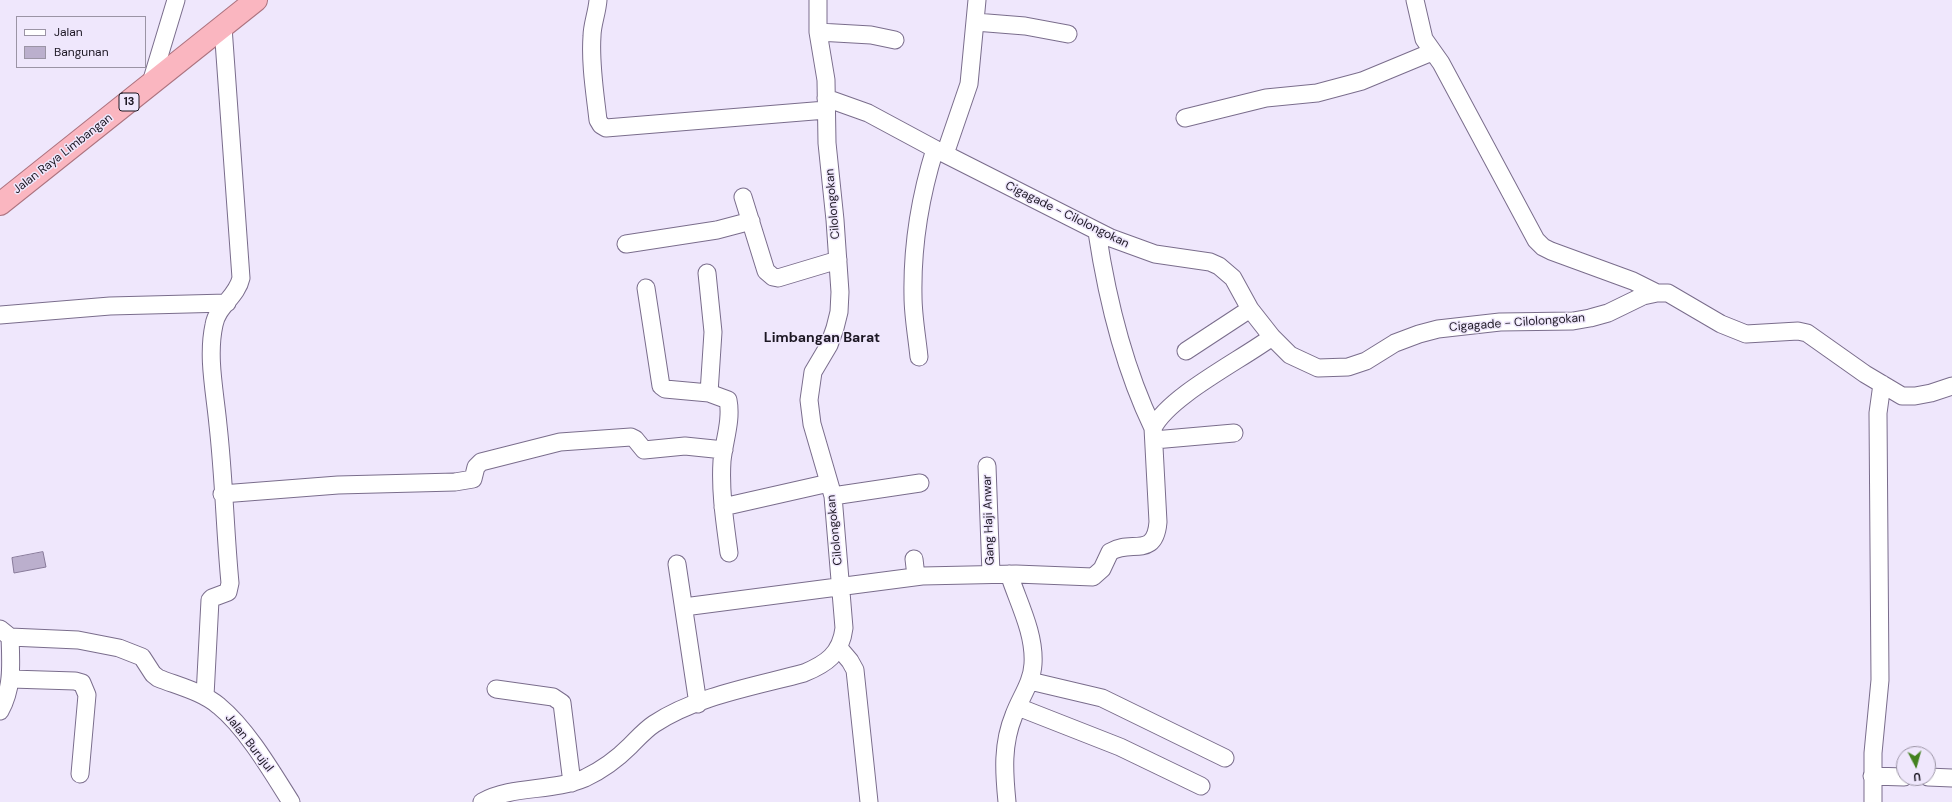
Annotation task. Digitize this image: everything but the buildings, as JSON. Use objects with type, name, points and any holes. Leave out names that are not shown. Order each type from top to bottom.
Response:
[{"type":"highway","name":"Jalan Raya Limbangan","points":[[0,204],[256,0]]},
{"type":"street","points":[[150,86],[176,0]]},
{"type":"street","points":[[598,0],[597,17],[592,36],[592,51],[598,120],[601,125],[606,128],[826,104]]},
{"type":"street","name":"Cilolongokan","points":[[818,0],[818,32],[826,80],[827,143],[838,260],[839,312],[829,346],[813,372],[809,400],[812,424],[831,490],[844,628],[842,643],[839,648]]},
{"type":"street","points":[[919,357],[913,297],[915,243],[924,184],[940,152],[969,84],[977,0]]},
{"type":"street","points":[[1415,0],[1422,34],[1432,52],[1441,63],[1536,240],[1543,247],[1551,251],[1633,281],[1657,293]]},
{"type":"street","points":[[975,22],[1025,26],[1068,34]]},
{"type":"street","points":[[205,696],[210,600],[226,594],[229,588],[212,353],[214,324],[217,315],[237,291],[241,278],[223,27]]},
{"type":"street","points":[[818,32],[871,36],[895,40]]},
{"type":"street","points":[[1185,118],[1266,98],[1303,95],[1362,81],[1432,52]]},
{"type":"street","name":"Cigagade - Cilolongokan","points":[[826,104],[868,113],[940,152],[1097,232],[1133,247],[1155,254],[1210,262],[1220,266],[1233,278],[1250,309],[1272,337],[1290,355],[1308,365],[1318,368],[1348,367],[1366,361],[1395,343],[1438,329],[1500,322],[1558,322],[1590,318],[1608,313],[1644,296],[1657,293],[1668,293],[1680,298],[1721,324],[1746,334],[1798,331],[1808,333],[1902,396],[1931,394],[1952,386]]},
{"type":"street","points":[[743,197],[766,271],[773,278],[778,278],[838,260]]},
{"type":"street","points":[[626,244],[717,230],[751,221]]},
{"type":"street","points":[[684,607],[916,576],[1009,574],[1088,578],[1098,574],[1110,552],[1151,543],[1155,537],[1158,522],[1153,434],[1118,332],[1103,273],[1097,232]]},
{"type":"street","points":[[707,273],[713,332],[710,393]]},
{"type":"street","points":[[646,288],[661,386],[665,389],[710,393],[728,400],[729,412],[724,450],[723,507],[729,553]]},
{"type":"street","points":[[0,315],[90,307],[227,303]]},
{"type":"street","points":[[1186,351],[1250,309]]},
{"type":"street","points":[[1153,434],[1158,419],[1186,395],[1272,337]]},
{"type":"street","points":[[1873,802],[1872,776],[1880,680],[1878,413],[1882,384]]},
{"type":"street","points":[[1153,434],[1234,433]]},
{"type":"street","points":[[222,494],[338,485],[455,482],[473,479],[476,467],[481,462],[542,446],[568,441],[631,437],[635,439],[644,450],[685,446],[724,450]]},
{"type":"street","name":"Gang Haji Anwar","points":[[987,466],[991,574]]},
{"type":"street","points":[[723,507],[831,490],[920,483]]},
{"type":"street","points":[[914,559],[916,576]]},
{"type":"street","points":[[677,564],[698,704]]},
{"type":"street","points":[[1007,802],[1004,766],[1009,728],[1030,681],[1033,666],[1031,638],[1009,574]]},
{"type":"street","points":[[0,711],[8,695],[11,679],[5,633]]},
{"type":"street","name":"Jalan Burujul","points":[[5,633],[78,640],[119,648],[142,657],[153,674],[158,678],[205,696],[219,706],[237,724],[269,767],[291,802]]},
{"type":"street","points":[[482,802],[492,797],[572,783],[607,766],[654,724],[667,716],[698,704],[804,673],[829,659],[839,648],[850,661],[855,670],[869,802]]},
{"type":"street","points":[[11,679],[82,683],[87,695],[80,774]]},
{"type":"street","points":[[1030,681],[1109,701],[1224,758]]},
{"type":"street","points":[[496,689],[553,697],[562,703],[572,783]]},
{"type":"street","points":[[1018,707],[1120,747],[1201,786]]},
{"type":"street","points":[[1872,776],[1896,777]]},
{"type":"street","points":[[1936,778],[1952,778]]},
{"type":"district","name":"Limbangan Barat","points":[[822,338]]}]
